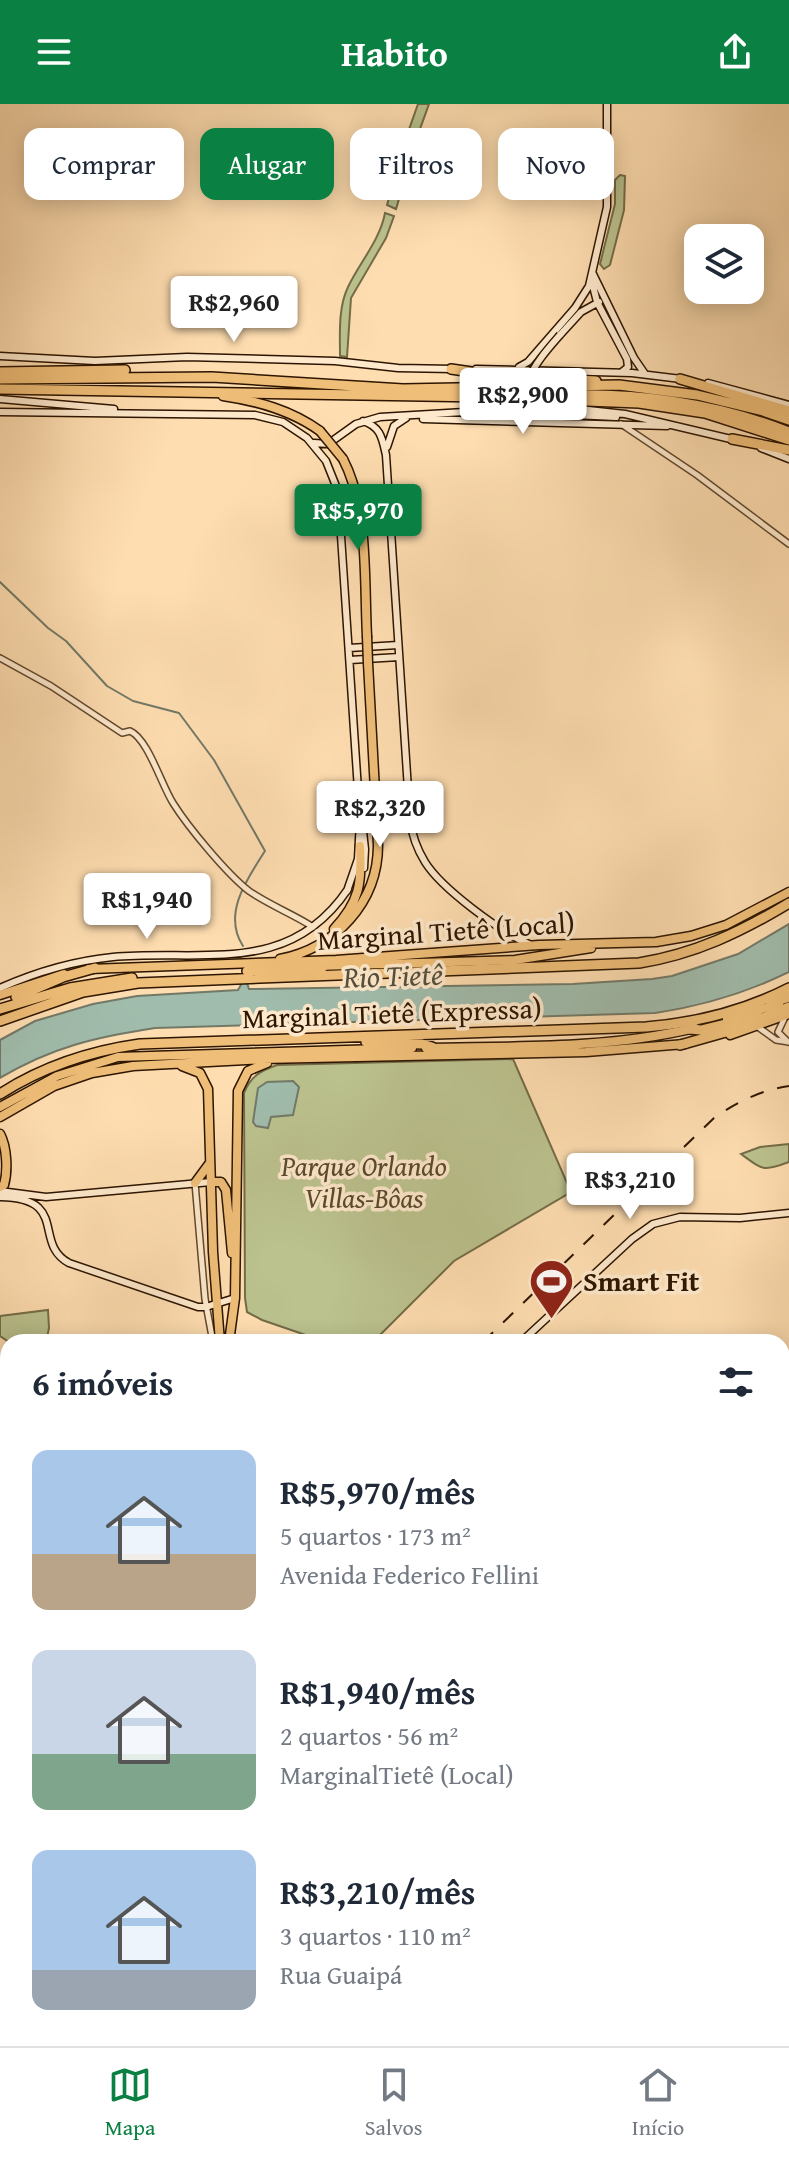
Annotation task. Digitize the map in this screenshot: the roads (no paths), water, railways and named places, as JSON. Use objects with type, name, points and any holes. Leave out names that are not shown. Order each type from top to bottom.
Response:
[{"type":"highway","points":[[451,369],[492,375],[599,381],[674,391],[728,402],[789,423]]},
{"type":"highway","points":[[0,372],[196,372],[212,377]]},
{"type":"highway","points":[[0,379],[212,377],[403,389],[619,385]]},
{"type":"highway","points":[[680,379],[789,411]]},
{"type":"highway","points":[[0,389],[483,397],[657,405],[732,420],[789,440]]},
{"type":"highway","points":[[202,393],[278,408],[320,431],[351,474],[359,507],[378,845],[375,873],[363,903],[335,934],[298,954],[259,962]]},
{"type":"highway","points":[[483,397],[642,396],[710,407],[789,432]]},
{"type":"highway","points":[[732,439],[789,450]]},
{"type":"highway","points":[[298,954],[329,933],[342,920],[356,896],[362,872],[360,846]]},
{"type":"highway","name":"Marginal Tietê (Local)","points":[[0,995],[45,978],[95,968],[336,960],[533,945],[647,943],[691,936],[740,920],[789,892]]},
{"type":"highway","name":"Marginal Tietê (Expressa)","points":[[0,1021],[69,996],[108,987],[210,978],[639,963],[681,955],[728,938],[789,903]]},
{"type":"highway","points":[[0,1008],[111,980],[323,967],[515,960],[612,944]]},
{"type":"highway","points":[[237,963],[323,967]]},
{"type":"highway","points":[[0,1008],[63,977],[95,968]]},
{"type":"highway","points":[[185,974],[210,978]]},
{"type":"highway","name":"Marginal Tietê (Expressa)","points":[[0,1094],[78,1057],[140,1044],[646,1027],[725,1013],[789,988]]},
{"type":"highway","points":[[725,1013],[789,999]]},
{"type":"highway","points":[[54,1086],[103,1071],[165,1063],[550,1046],[689,1029],[789,999]]},
{"type":"highway","points":[[689,1029],[701,1030],[785,1014]]},
{"type":"highway","points":[[0,1104],[92,1063],[118,1057],[321,1051],[586,1052],[680,1045],[717,1038],[760,1026],[785,1014]]},
{"type":"highway","points":[[680,1045],[785,1014]]},
{"type":"highway","points":[[311,1038],[319,1041],[422,1044],[431,1052]]},
{"type":"highway","points":[[0,1117],[65,1078],[157,1055]]},
{"type":"highway","points":[[230,1334],[235,1298],[237,1097],[240,1085],[244,1075],[256,1066],[303,1059]]},
{"type":"highway","points":[[165,1063],[192,1068],[206,1080],[219,1334]]},
{"type":"highway","points":[[0,1104],[38,1074]]},
{"type":"highway","points":[[0,1134],[4,1143],[6,1169],[1,1188]]},
{"type":"highway","points":[[195,1183],[210,1163]]},
{"type":"highway","points":[[211,1182],[221,1182],[226,1190],[235,1269]]},
{"type":"main road","points":[[607,104],[607,207],[588,300],[529,374],[527,391],[536,407],[553,414],[656,421]]},
{"type":"main road","points":[[591,279],[597,302],[645,374]]},
{"type":"main road","points":[[591,279],[606,303],[628,365],[619,373]]},
{"type":"main road","points":[[516,369],[528,362],[579,304],[591,279]]},
{"type":"main road","points":[[581,312],[597,302],[606,303]]},
{"type":"main road","points":[[0,358],[95,361],[187,357],[335,361],[398,368],[645,374],[734,389],[789,405]]},
{"type":"main road","points":[[0,399],[137,413]]},
{"type":"main road","points":[[310,441],[323,445],[336,440],[363,421],[372,419],[498,410],[579,409],[625,414],[675,425],[732,439],[789,459]]},
{"type":"main road","points":[[0,412],[255,415],[283,422],[310,441],[329,466],[339,502],[360,820],[360,846],[347,891]]},
{"type":"main road","points":[[386,455],[394,426],[409,417],[675,425]]},
{"type":"main road","points":[[363,421],[373,424],[381,432],[386,455],[410,820],[418,849],[432,873],[457,895],[509,934],[533,945]]},
{"type":"main road","points":[[329,466],[336,440]]},
{"type":"main road","points":[[349,648],[398,645]]},
{"type":"main road","points":[[350,660],[399,657]]},
{"type":"main road","points":[[0,988],[60,966],[114,957],[255,951],[283,945],[314,928],[338,905],[362,872],[365,849],[360,820]]},
{"type":"main road","points":[[1,1188],[46,1197],[211,1182]]},
{"type":"main road","points":[[0,1197],[14,1197],[35,1204],[45,1214]]},
{"type":"main road","points":[[46,1197],[45,1214],[53,1242],[63,1260],[193,1306],[206,1307],[235,1298]]},
{"type":"main road","points":[[530,1334],[624,1246],[653,1224],[680,1217],[740,1218],[789,1213]]},
{"type":"street","points":[[620,424],[789,544]]},
{"type":"street","points":[[639,425],[640,436]]},
{"type":"street","points":[[0,658],[51,686],[122,733],[133,731],[141,738],[173,803],[238,880],[246,888],[314,928]]},
{"type":"street","points":[[785,1014],[779,1035],[789,1042]]},
{"type":"street","points":[[760,1026],[776,1040],[789,1042]]},
{"type":"street","points":[[195,1183],[206,1307],[211,1334]]},
{"type":"waterway","points":[[0,582],[66,641],[107,686],[133,701],[179,713],[214,760],[265,851],[245,885],[236,909],[237,934],[243,946]]},
{"type":"railway","points":[[491,1334],[714,1118],[750,1098],[789,1086]]},
{"type":"place","name":"Smart Fit","points":[[552,1320]]},
{"type":"water label","name":"Rio Tietê","points":[[393,976]]},
{"type":"park label","name":"Parque Orlando Villas-Bôas","points":[[364,1182]]}]
